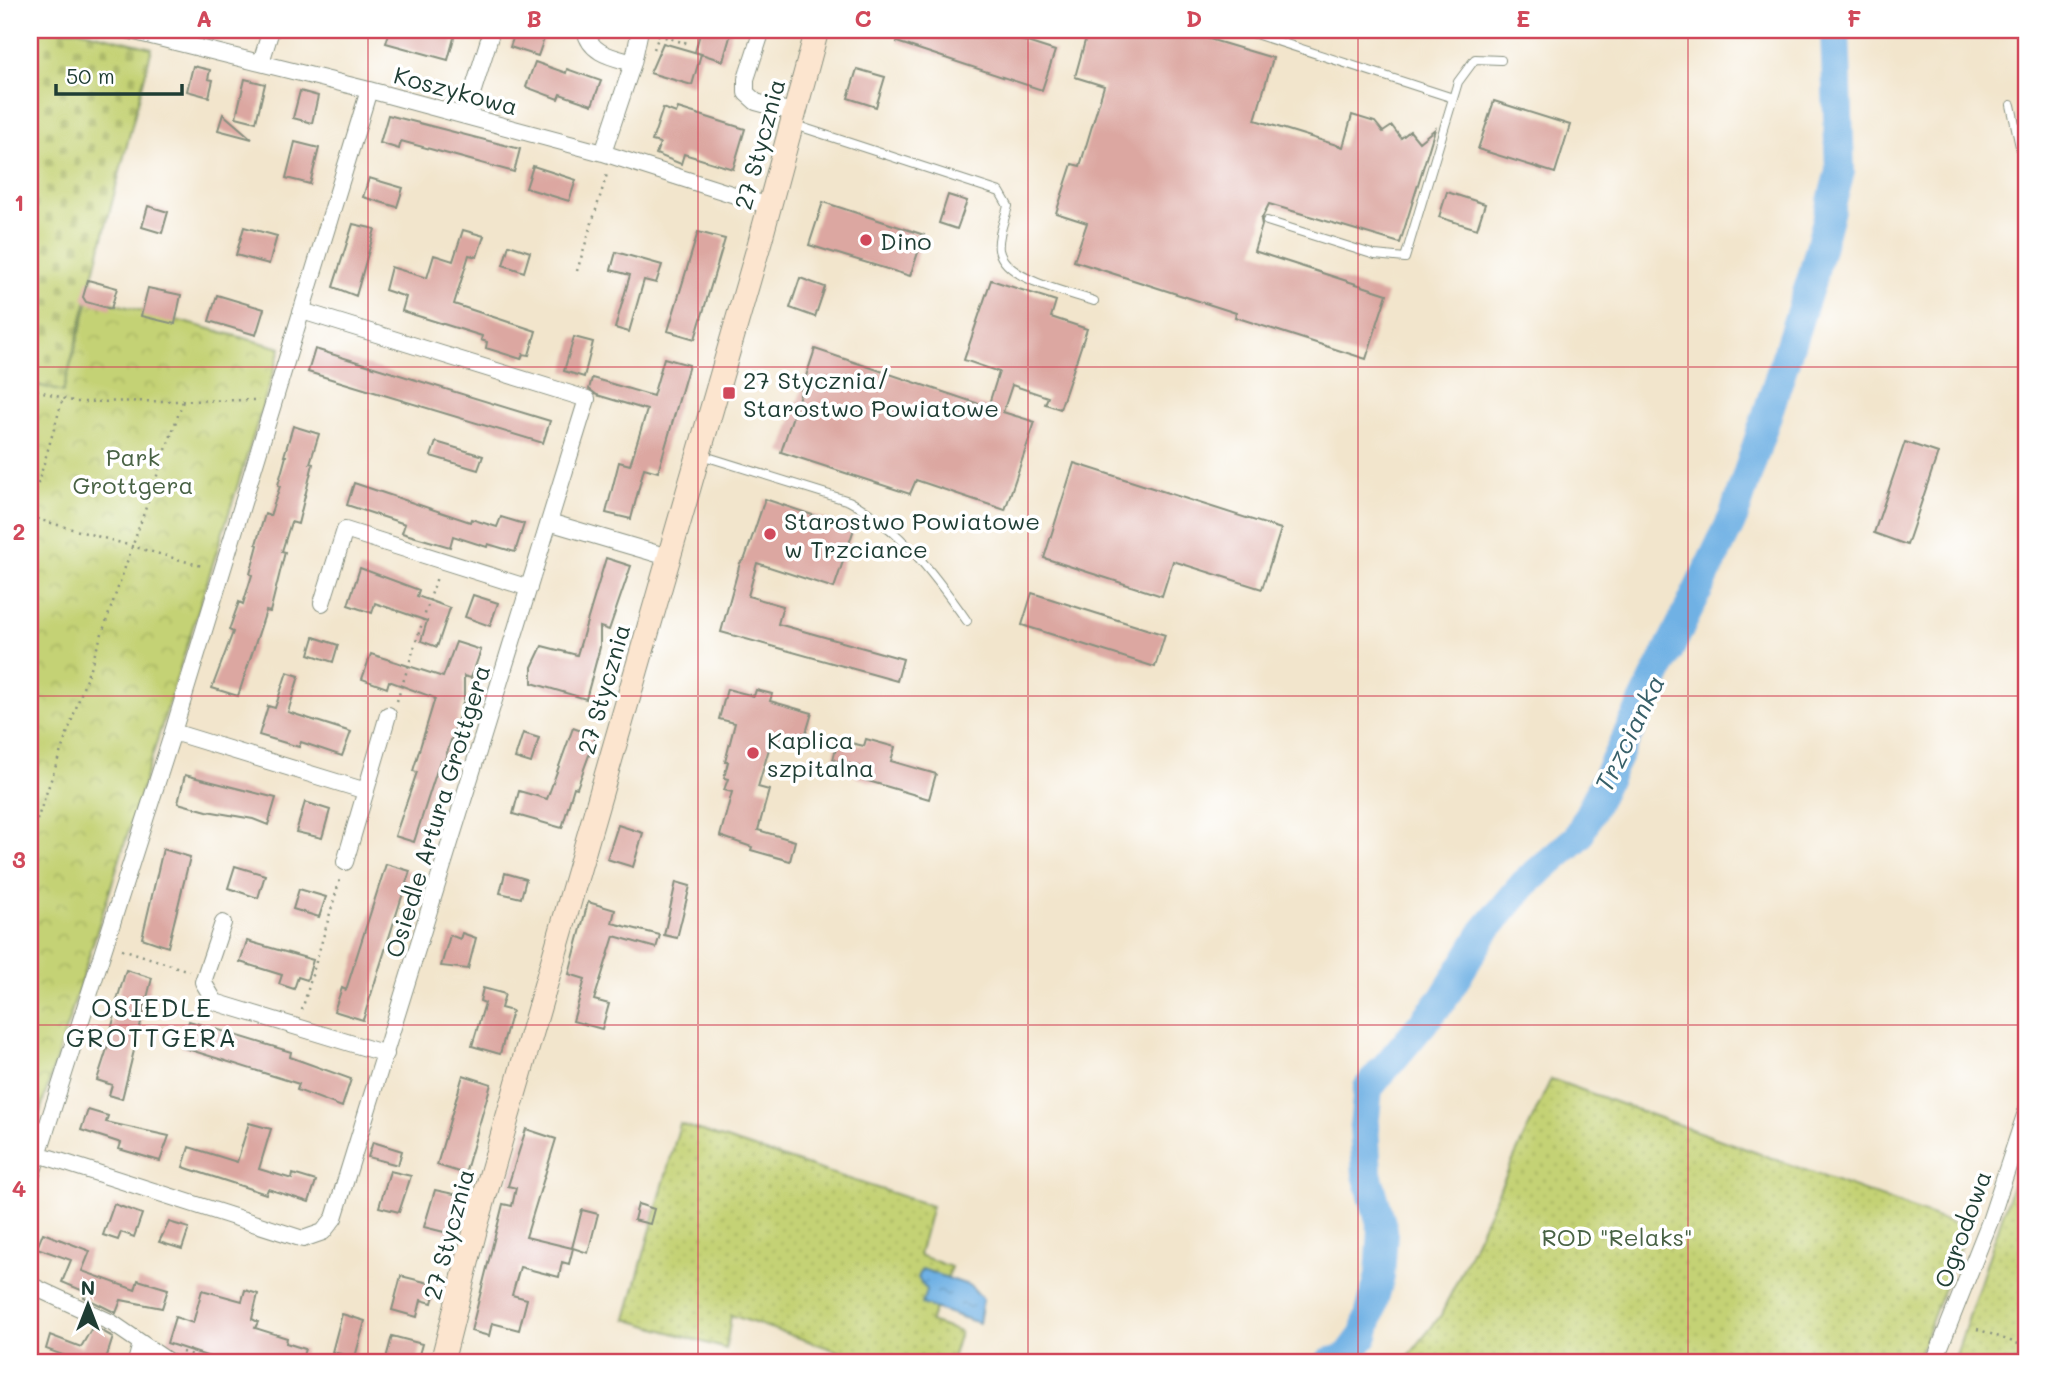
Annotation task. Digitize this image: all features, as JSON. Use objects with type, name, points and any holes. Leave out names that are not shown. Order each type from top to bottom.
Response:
[{"type":"main road","name":"27 Stycznia","points":[[442,1362],[475,1231],[794,119],[817,30]]},
{"type":"street","name":"Koszykowa","points":[[127,30],[369,90],[608,155],[769,206]]},
{"type":"street","points":[[261,62],[271,30]]},
{"type":"street","points":[[465,116],[492,30]]},
{"type":"street","points":[[585,30],[591,47],[605,55],[633,63]]},
{"type":"street","points":[[762,30],[746,79],[746,93],[755,102],[794,119]]},
{"type":"street","points":[[608,155],[640,31]]},
{"type":"street","points":[[30,1180],[173,732],[369,90]]},
{"type":"street","name":"Osiedle Artura Grottgera","points":[[38,1154],[303,1239],[323,1232],[334,1218],[386,1054],[587,399],[302,311]]},
{"type":"street","points":[[549,522],[668,557]]},
{"type":"street","points":[[322,603],[345,530],[530,588]]},
{"type":"street","points":[[345,862],[388,715]]},
{"type":"street","points":[[173,732],[366,791]]},
{"type":"street","points":[[223,923],[203,982],[215,1002],[386,1054]]},
{"type":"street","name":"Ogrodowa","points":[[1934,1362],[1990,1221],[2027,1108]]},
{"type":"street","points":[[30,1285],[112,1323],[169,1362]]},
{"type":"street","points":[[136,1362],[141,1344]]},
{"type":"lane","points":[[1243,30],[1453,98]]},
{"type":"lane","points":[[1267,221],[1375,255],[1405,258],[1458,82],[1475,59],[1501,60]]},
{"type":"lane","points":[[2011,105],[2022,156],[2027,157]]},
{"type":"lane","points":[[794,119],[1000,192],[1008,206],[999,240],[999,251],[1005,261],[1023,277],[1094,301]]},
{"type":"lane","points":[[698,454],[849,501],[868,511],[926,562],[967,621]]},
{"type":"path","points":[[640,31],[685,43],[689,30]]},
{"type":"path","points":[[577,271],[608,155]]},
{"type":"path","points":[[30,388],[76,402],[275,400]]},
{"type":"path","points":[[30,512],[63,398]]},
{"type":"path","points":[[30,840],[183,401]]},
{"type":"path","points":[[30,517],[222,572]]},
{"type":"path","points":[[388,715],[397,703],[442,561]]},
{"type":"path","points":[[297,1027],[345,862]]},
{"type":"path","points":[[105,943],[205,976]]},
{"type":"path","points":[[1976,1329],[2027,1347]]},
{"type":"green space","points":[[30,30],[79,30],[152,48],[63,392],[30,383]]},
{"type":"green space","name":"Park Grottgera","points":[[90,297],[281,348],[30,1143],[30,383],[63,392]]},
{"type":"green space","name":"ROD \"Relaks\"","points":[[1551,1079],[1967,1228],[1916,1362],[1404,1362],[1441,1315]]},
{"type":"green space","points":[[680,1124],[932,1206],[919,1255],[951,1267],[930,1322],[960,1332],[951,1362],[870,1362],[731,1315],[726,1349],[626,1319]]},
{"type":"green space","points":[[2027,1141],[2027,1362],[1954,1362]]},
{"type":"water","points":[[922,1269],[971,1286],[983,1299],[979,1323],[922,1304],[926,1290],[918,1278]]},
{"type":"building","points":[[390,30],[441,30],[455,34],[448,60],[386,43]]},
{"type":"building","points":[[516,30],[547,30],[538,56],[510,47]]},
{"type":"building","points":[[701,30],[732,30],[723,61],[695,52]]},
{"type":"building","points":[[901,30],[1024,30],[1021,40],[1055,51],[1042,90],[897,42]]},
{"type":"building","points":[[1088,30],[1179,30],[1273,58],[1255,120],[1343,147],[1352,115],[1375,122],[1383,132],[1392,126],[1401,138],[1410,131],[1419,142],[1435,129],[1400,243],[1269,204],[1261,220],[1254,251],[1387,294],[1366,359],[1235,317],[1236,313],[1074,261],[1087,223],[1056,213],[1072,164],[1080,166],[1104,86],[1075,77]]},
{"type":"building","points":[[663,43],[701,54],[692,85],[650,73]]},
{"type":"building","points":[[535,62],[566,73],[567,69],[601,81],[592,105],[560,94],[558,99],[526,87]]},
{"type":"building","points":[[193,66],[210,70],[208,79],[213,80],[209,97],[187,91]]},
{"type":"building","points":[[857,69],[885,77],[876,107],[848,98]]},
{"type":"building","points":[[245,79],[265,84],[256,122],[236,117]]},
{"type":"building","points":[[300,91],[318,96],[312,123],[293,118]]},
{"type":"building","points":[[1494,101],[1570,125],[1555,173],[1478,149]]},
{"type":"building","points":[[663,108],[676,113],[678,108],[745,129],[733,169],[684,154],[681,164],[656,154],[660,143],[652,141]]},
{"type":"building","points":[[223,114],[252,139],[218,130]]},
{"type":"building","points":[[388,115],[520,149],[514,172],[401,141],[399,149],[380,143]]},
{"type":"building","points":[[295,142],[319,148],[310,184],[286,178]]},
{"type":"building","points":[[533,166],[576,180],[569,201],[526,188]]},
{"type":"building","points":[[369,178],[403,188],[397,207],[363,197]]},
{"type":"building","points":[[1447,192],[1485,204],[1477,229],[1439,217]]},
{"type":"building","points":[[948,195],[967,201],[957,229],[939,223]]},
{"type":"building","name":"Dino","points":[[823,202],[924,235],[910,276],[809,245]]},
{"type":"building","points":[[148,206],[168,212],[162,233],[142,227]]},
{"type":"building","points":[[353,224],[375,229],[356,296],[333,287]]},
{"type":"building","points":[[244,227],[277,236],[269,264],[236,255]]},
{"type":"building","points":[[463,230],[484,236],[477,257],[469,255],[454,304],[536,331],[529,355],[523,354],[521,359],[486,348],[487,342],[481,340],[482,336],[402,311],[406,297],[385,290],[391,267],[427,278],[434,255],[453,261]]},
{"type":"building","points":[[698,232],[725,239],[695,339],[668,331]]},
{"type":"building","points":[[509,245],[530,252],[524,272],[503,265]]},
{"type":"building","points":[[616,252],[662,265],[656,283],[644,280],[629,332],[615,328],[630,275],[611,270]]},
{"type":"building","points":[[800,278],[825,287],[815,317],[790,308]]},
{"type":"building","points":[[88,280],[117,288],[111,309],[86,302],[83,297]]},
{"type":"building","points":[[991,280],[1056,301],[1051,317],[1087,329],[1060,409],[1045,404],[1048,397],[1012,385],[1003,412],[1035,422],[1005,510],[916,480],[910,494],[781,452],[815,349],[988,407],[999,372],[964,360]]},
{"type":"building","points":[[148,288],[181,295],[175,324],[141,316]]},
{"type":"building","points":[[217,295],[264,309],[256,335],[209,321]]},
{"type":"building","points":[[574,337],[593,342],[584,377],[564,371]]},
{"type":"building","points":[[315,349],[550,421],[543,443],[308,372]]},
{"type":"building","points":[[664,358],[689,365],[658,472],[644,468],[631,519],[606,513],[619,462],[630,465],[647,410],[597,395],[589,389],[592,378],[653,396]]},
{"type":"building","points":[[293,426],[319,434],[310,463],[313,464],[298,524],[291,522],[282,551],[285,552],[270,612],[266,611],[238,696],[212,688],[233,632],[229,630],[239,602],[243,604],[252,575],[250,574],[258,545],[256,544],[265,514],[270,516],[280,486],[278,485],[284,456]]},
{"type":"building","points":[[436,442],[483,456],[478,470],[431,456]]},
{"type":"building","points":[[1905,442],[1938,453],[1907,545],[1874,533]]},
{"type":"building","points":[[1074,463],[1281,529],[1262,589],[1173,561],[1162,596],[1044,558]]},
{"type":"building","points":[[354,483],[470,522],[471,519],[497,527],[501,517],[524,524],[515,552],[488,544],[487,547],[453,536],[450,547],[402,533],[405,524],[347,505]]},
{"type":"building","points":[[765,499],[854,529],[834,588],[757,563],[748,596],[783,606],[778,624],[903,659],[897,681],[721,632],[740,563],[745,558]]},
{"type":"building","points":[[606,558],[631,566],[609,630],[600,627],[600,647],[586,699],[532,683],[532,667],[542,646],[577,655]]},
{"type":"building","points":[[360,568],[419,590],[417,596],[450,608],[437,647],[421,641],[427,621],[375,603],[372,613],[348,605]]},
{"type":"building","points":[[1032,593],[1165,635],[1155,667],[1022,625]]},
{"type":"building","points":[[473,595],[498,603],[490,626],[465,617]]},
{"type":"building","points":[[314,637],[338,645],[333,662],[309,654]]},
{"type":"building","points":[[456,642],[481,650],[471,678],[464,676],[464,700],[444,762],[440,761],[414,842],[395,836],[417,772],[413,771],[435,698],[389,681],[387,688],[362,679],[371,654],[443,677]]},
{"type":"building","points":[[287,672],[299,676],[288,712],[351,732],[342,756],[301,742],[299,747],[259,735],[268,706],[275,708]]},
{"type":"building","points":[[727,689],[754,696],[756,690],[772,694],[770,701],[812,713],[803,743],[773,735],[758,787],[769,790],[758,830],[795,841],[790,861],[751,850],[752,847],[720,836],[732,792],[724,790],[728,779],[724,778],[728,762],[725,762],[735,723],[719,719]]},
{"type":"building","points":[[573,728],[596,736],[577,788],[574,787],[562,828],[513,814],[519,791],[547,799]]},
{"type":"building","points":[[523,733],[539,738],[531,763],[515,758]]},
{"type":"building","points":[[866,739],[895,747],[891,761],[936,774],[929,799],[855,777],[859,766],[833,760],[838,740],[864,746]]},
{"type":"building","points":[[185,775],[276,798],[268,825],[253,819],[178,803]]},
{"type":"building","points":[[305,802],[330,810],[322,838],[296,832]]},
{"type":"building","points":[[618,825],[643,833],[633,867],[607,859]]},
{"type":"building","points":[[163,849],[190,857],[168,947],[142,938]]},
{"type":"building","points":[[386,864],[410,871],[363,1020],[334,1011],[342,988],[346,990]]},
{"type":"building","points":[[235,866],[265,875],[258,898],[228,888]]},
{"type":"building","points":[[505,873],[526,879],[521,898],[500,893]]},
{"type":"building","points":[[676,882],[690,886],[677,938],[664,935]]},
{"type":"building","points":[[299,889],[326,897],[319,917],[293,909]]},
{"type":"building","points":[[588,902],[615,910],[612,923],[660,935],[656,948],[614,936],[594,1000],[609,1004],[602,1029],[573,1021],[585,979],[569,974]]},
{"type":"building","points":[[462,933],[476,938],[468,969],[441,966],[450,935],[460,939]]},
{"type":"building","points":[[247,941],[313,960],[307,980],[298,977],[294,989],[279,984],[282,975],[240,962]]},
{"type":"building","points":[[126,970],[152,978],[122,1099],[109,1095],[112,1085],[97,1080],[113,1030],[117,1000]]},
{"type":"building","points":[[483,988],[505,994],[501,1008],[512,1011],[500,1054],[472,1046],[485,1003],[480,1001]]},
{"type":"building","points":[[189,1021],[291,1052],[290,1057],[351,1079],[342,1107],[297,1090],[299,1084],[181,1047]]},
{"type":"building","points":[[463,1075],[491,1084],[465,1174],[437,1165]]},
{"type":"building","points":[[88,1110],[108,1116],[106,1122],[169,1136],[160,1161],[119,1149],[121,1143],[81,1130]]},
{"type":"building","points":[[249,1123],[271,1129],[259,1169],[292,1179],[293,1174],[316,1181],[309,1202],[268,1189],[266,1194],[183,1167],[189,1147],[237,1162]]},
{"type":"building","points":[[526,1129],[556,1139],[526,1237],[572,1248],[582,1210],[598,1214],[588,1253],[573,1248],[569,1264],[562,1262],[559,1277],[520,1267],[512,1295],[527,1299],[519,1330],[492,1323],[489,1336],[471,1331],[503,1204],[512,1206],[516,1188],[508,1186]]},
{"type":"building","points":[[373,1142],[402,1151],[398,1165],[368,1157]]},
{"type":"building","points":[[390,1171],[411,1176],[399,1212],[379,1207]]},
{"type":"building","points":[[435,1190],[463,1196],[452,1234],[424,1227]]},
{"type":"building","points":[[114,1204],[142,1214],[134,1237],[121,1232],[118,1240],[103,1235]]},
{"type":"building","points":[[638,1204],[654,1209],[650,1224],[634,1220]]},
{"type":"building","points":[[169,1222],[189,1228],[182,1249],[159,1242]]},
{"type":"building","points":[[43,1233],[90,1251],[82,1271],[135,1290],[138,1280],[168,1289],[162,1308],[121,1300],[116,1313],[84,1297],[86,1292],[62,1282],[71,1260],[37,1248]]},
{"type":"building","points":[[401,1276],[437,1285],[432,1303],[421,1300],[417,1317],[392,1310]]},
{"type":"building","points":[[202,1290],[242,1301],[245,1290],[258,1294],[252,1319],[258,1322],[255,1328],[287,1338],[286,1343],[305,1349],[301,1362],[225,1362],[167,1343],[175,1317],[193,1323]]},
{"type":"building","points":[[342,1314],[365,1321],[355,1357],[332,1352]]},
{"type":"building","points":[[93,1326],[113,1337],[105,1362],[82,1362],[46,1349],[50,1335],[81,1347]]},
{"type":"building","points":[[392,1336],[422,1344],[417,1362],[385,1362]]},
{"type":"waterway","name":"Trzcianka","points":[[1330,1362],[1346,1359],[1364,1335],[1380,1276],[1383,1230],[1367,1174],[1364,1126],[1368,1088],[1443,999],[1484,932],[1524,884],[1578,837],[1733,518],[1812,278],[1840,171],[1835,30]]},
{"type":"place","name":"Dino","points":[[866,240]]},
{"type":"place","name":"27 Stycznia/ Starostwo Powiatowe","points":[[729,393]]},
{"type":"place","name":"Starostwo Powiatowe w Trzciance","points":[[770,534]]},
{"type":"place","name":"Kaplica szpitalna","points":[[753,753]]},
{"type":"district","name":"OSIEDLE GROTTGERA","points":[[152,1022]]}]
